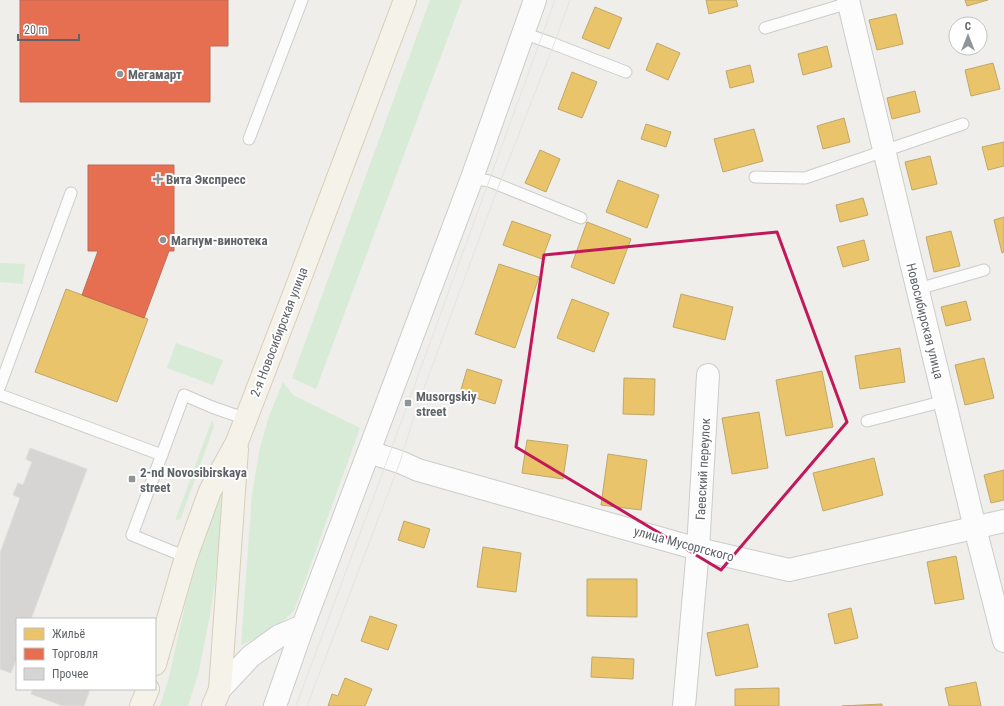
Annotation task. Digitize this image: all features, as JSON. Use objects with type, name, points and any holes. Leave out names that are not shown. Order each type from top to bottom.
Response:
[{"type":"main road","name":"2-я Новосибирская улица","points":[[156,661],[186,556],[210,491],[237,442],[405,0]]},
{"type":"main road","points":[[216,697],[237,442]]},
{"type":"main road","points":[[141,706],[148,690]]},
{"type":"street","points":[[275,706],[303,626],[472,178],[535,0]]},
{"type":"street","name":"Новосибирская улица","points":[[851,1],[884,151],[975,528],[1004,641]]},
{"type":"street","name":"Гаевский переулок","points":[[684,706],[698,549],[708,375]]},
{"type":"street","name":"улица Мусоргского","points":[[369,452],[400,462],[418,470],[698,549],[789,570],[1004,521]]},
{"type":"street","points":[[216,697],[251,656],[278,636],[303,626]]},
{"type":"lane","points":[[249,139],[302,0]]},
{"type":"lane","points":[[765,28],[851,1]]},
{"type":"lane","points":[[523,33],[626,72]]},
{"type":"lane","points":[[755,177],[805,178],[963,124]]},
{"type":"lane","points":[[472,178],[489,181],[581,218]]},
{"type":"lane","points":[[0,386],[5,359],[72,193]]},
{"type":"lane","points":[[918,289],[984,270]]},
{"type":"lane","points":[[0,395],[162,455]]},
{"type":"lane","points":[[186,556],[132,534],[184,395],[246,419]]},
{"type":"lane","points":[[867,421],[945,401]]},
{"type":"highlighted area","points":[[777,232],[847,422],[721,570],[516,447],[544,255]]},
{"type":"green space","points":[[430,0],[462,0],[316,389],[292,378]]},
{"type":"green space","points":[[0,263],[25,264],[23,284],[0,282]]},
{"type":"green space","points":[[176,343],[223,360],[213,385],[167,368]]},
{"type":"green space","points":[[283,382],[293,395],[360,428],[294,611],[272,631],[241,645],[252,494],[260,447],[269,416]]},
{"type":"green space","points":[[212,420],[214,426],[181,518],[175,521]]},
{"type":"green space","points":[[223,480],[218,560],[210,615],[199,671],[188,706],[160,706],[169,677],[186,601]]},
{"type":"building: Жильё","points":[[706,0],[736,0],[738,6],[709,14]]},
{"type":"building: Жильё","points":[[965,0],[988,0],[967,6]]},
{"type":"building: Жильё","points":[[595,7],[622,18],[609,49],[582,38]]},
{"type":"building: Жильё","points":[[896,14],[903,44],[877,50],[869,20]]},
{"type":"building: Жильё","points":[[657,43],[680,53],[668,80],[646,70]]},
{"type":"building: Жильё","points":[[827,46],[832,67],[803,75],[798,54]]},
{"type":"building: Жильё","points":[[993,63],[1000,89],[971,96],[965,70]]},
{"type":"building: Жильё","points":[[750,65],[754,82],[730,88],[726,71]]},
{"type":"building: Жильё","points":[[572,72],[597,82],[582,118],[558,109]]},
{"type":"building: Жильё","points":[[915,91],[920,112],[892,119],[887,98]]},
{"type":"building: Жильё","points":[[844,118],[850,142],[823,149],[817,126]]},
{"type":"building: Жильё","points":[[646,124],[671,132],[666,147],[641,139]]},
{"type":"building: Жильё","points":[[754,129],[763,161],[723,172],[714,139]]},
{"type":"building: Жильё","points":[[1004,142],[1004,166],[988,170],[982,147]]},
{"type":"building: Жильё","points":[[540,150],[560,159],[546,192],[525,183]]},
{"type":"building: Жильё","points":[[930,156],[937,184],[912,190],[905,162]]},
{"type":"building: Жильё","points":[[618,180],[659,195],[647,228],[606,212]]},
{"type":"building: Жильё","points":[[863,198],[868,215],[840,222],[836,205]]},
{"type":"building: Жильё","points":[[1004,217],[1004,252],[1002,253],[994,220]]},
{"type":"building: Жильё","points":[[512,221],[551,235],[542,259],[503,245]]},
{"type":"building: Жильё","points":[[587,222],[631,239],[614,284],[571,267]]},
{"type":"building: Жильё","points":[[951,231],[960,266],[934,272],[926,237]]},
{"type":"building: Жильё","points":[[864,240],[869,260],[843,267],[837,247]]},
{"type":"building: Жильё","points":[[499,264],[539,277],[515,348],[475,334]]},
{"type":"building: Жильё","points":[[66,289],[148,319],[117,402],[35,372]]},
{"type":"building: Жильё","points":[[681,294],[733,307],[725,340],[673,327]]},
{"type":"building: Жильё","points":[[572,299],[609,313],[594,352],[557,338]]},
{"type":"building: Жильё","points":[[966,301],[971,320],[946,326],[941,307]]},
{"type":"building: Жильё","points":[[900,348],[905,382],[860,389],[855,356]]},
{"type":"building: Жильё","points":[[984,358],[994,398],[965,405],[955,365]]},
{"type":"building: Жильё","points":[[467,369],[502,380],[495,404],[460,393]]},
{"type":"building: Жильё","points":[[822,371],[833,427],[786,436],[776,380]]},
{"type":"building: Жильё","points":[[624,378],[655,379],[654,415],[623,414]]},
{"type":"building: Жильё","points":[[759,412],[768,468],[732,474],[722,418]]},
{"type":"building: Жильё","points":[[527,440],[568,445],[563,479],[522,473]]},
{"type":"building: Жильё","points":[[608,454],[647,460],[641,510],[601,505]]},
{"type":"building: Жильё","points":[[874,458],[883,495],[823,511],[813,473]]},
{"type":"building: Жильё","points":[[1004,470],[1004,500],[991,503],[984,475]]},
{"type":"building: Жильё","points":[[404,521],[430,529],[424,548],[398,540]]},
{"type":"building: Жильё","points":[[483,547],[521,553],[516,592],[477,587]]},
{"type":"building: Жильё","points":[[956,556],[964,599],[935,604],[927,562]]},
{"type":"building: Жильё","points":[[587,579],[637,579],[637,617],[587,616]]},
{"type":"building: Жильё","points":[[851,608],[858,638],[835,644],[828,614]]},
{"type":"building: Жильё","points":[[370,616],[397,625],[388,650],[361,641]]},
{"type":"building: Жильё","points":[[748,624],[758,667],[716,676],[707,633]]},
{"type":"building: Жильё","points":[[592,657],[634,659],[633,679],[591,677]]},
{"type":"building: Жильё","points":[[345,678],[372,689],[365,706],[328,706],[332,694],[338,696]]},
{"type":"building: Жильё","points":[[976,682],[981,706],[949,706],[945,688]]},
{"type":"building: Жильё","points":[[779,688],[779,706],[735,706],[735,689]]},
{"type":"building: Жильё","points":[[882,704],[882,706],[842,706]]},
{"type":"building: Торговля","points":[[20,0],[228,0],[228,46],[210,46],[210,102],[20,102]]},
{"type":"building: Торговля","points":[[88,165],[174,165],[174,251],[169,251],[144,318],[82,295],[98,251],[88,251]]},
{"type":"building: Прочее","points":[[30,448],[87,469],[31,618],[16,618],[16,660],[11,673],[0,669],[0,553],[20,498],[13,495],[18,483],[23,485],[32,462],[26,459]]},
{"type":"building: Прочее","points":[[33,690],[90,690],[84,706],[63,706],[31,694]]},
{"type":"tram line","points":[[296,706],[555,0]]},
{"type":"tram line","points":[[307,706],[400,462],[416,410],[499,185],[570,0]]},
{"type":"place","name":"Мегамарт","points":[[120,74]]},
{"type":"place","name":"Вита Экспресс","points":[[158,179]]},
{"type":"place","name":"Магнум-винотека","points":[[163,240]]},
{"type":"place","name":"Musorgskiy street","points":[[408,403]]},
{"type":"place","name":"2-nd Novosibirskaya street","points":[[132,479]]}]
